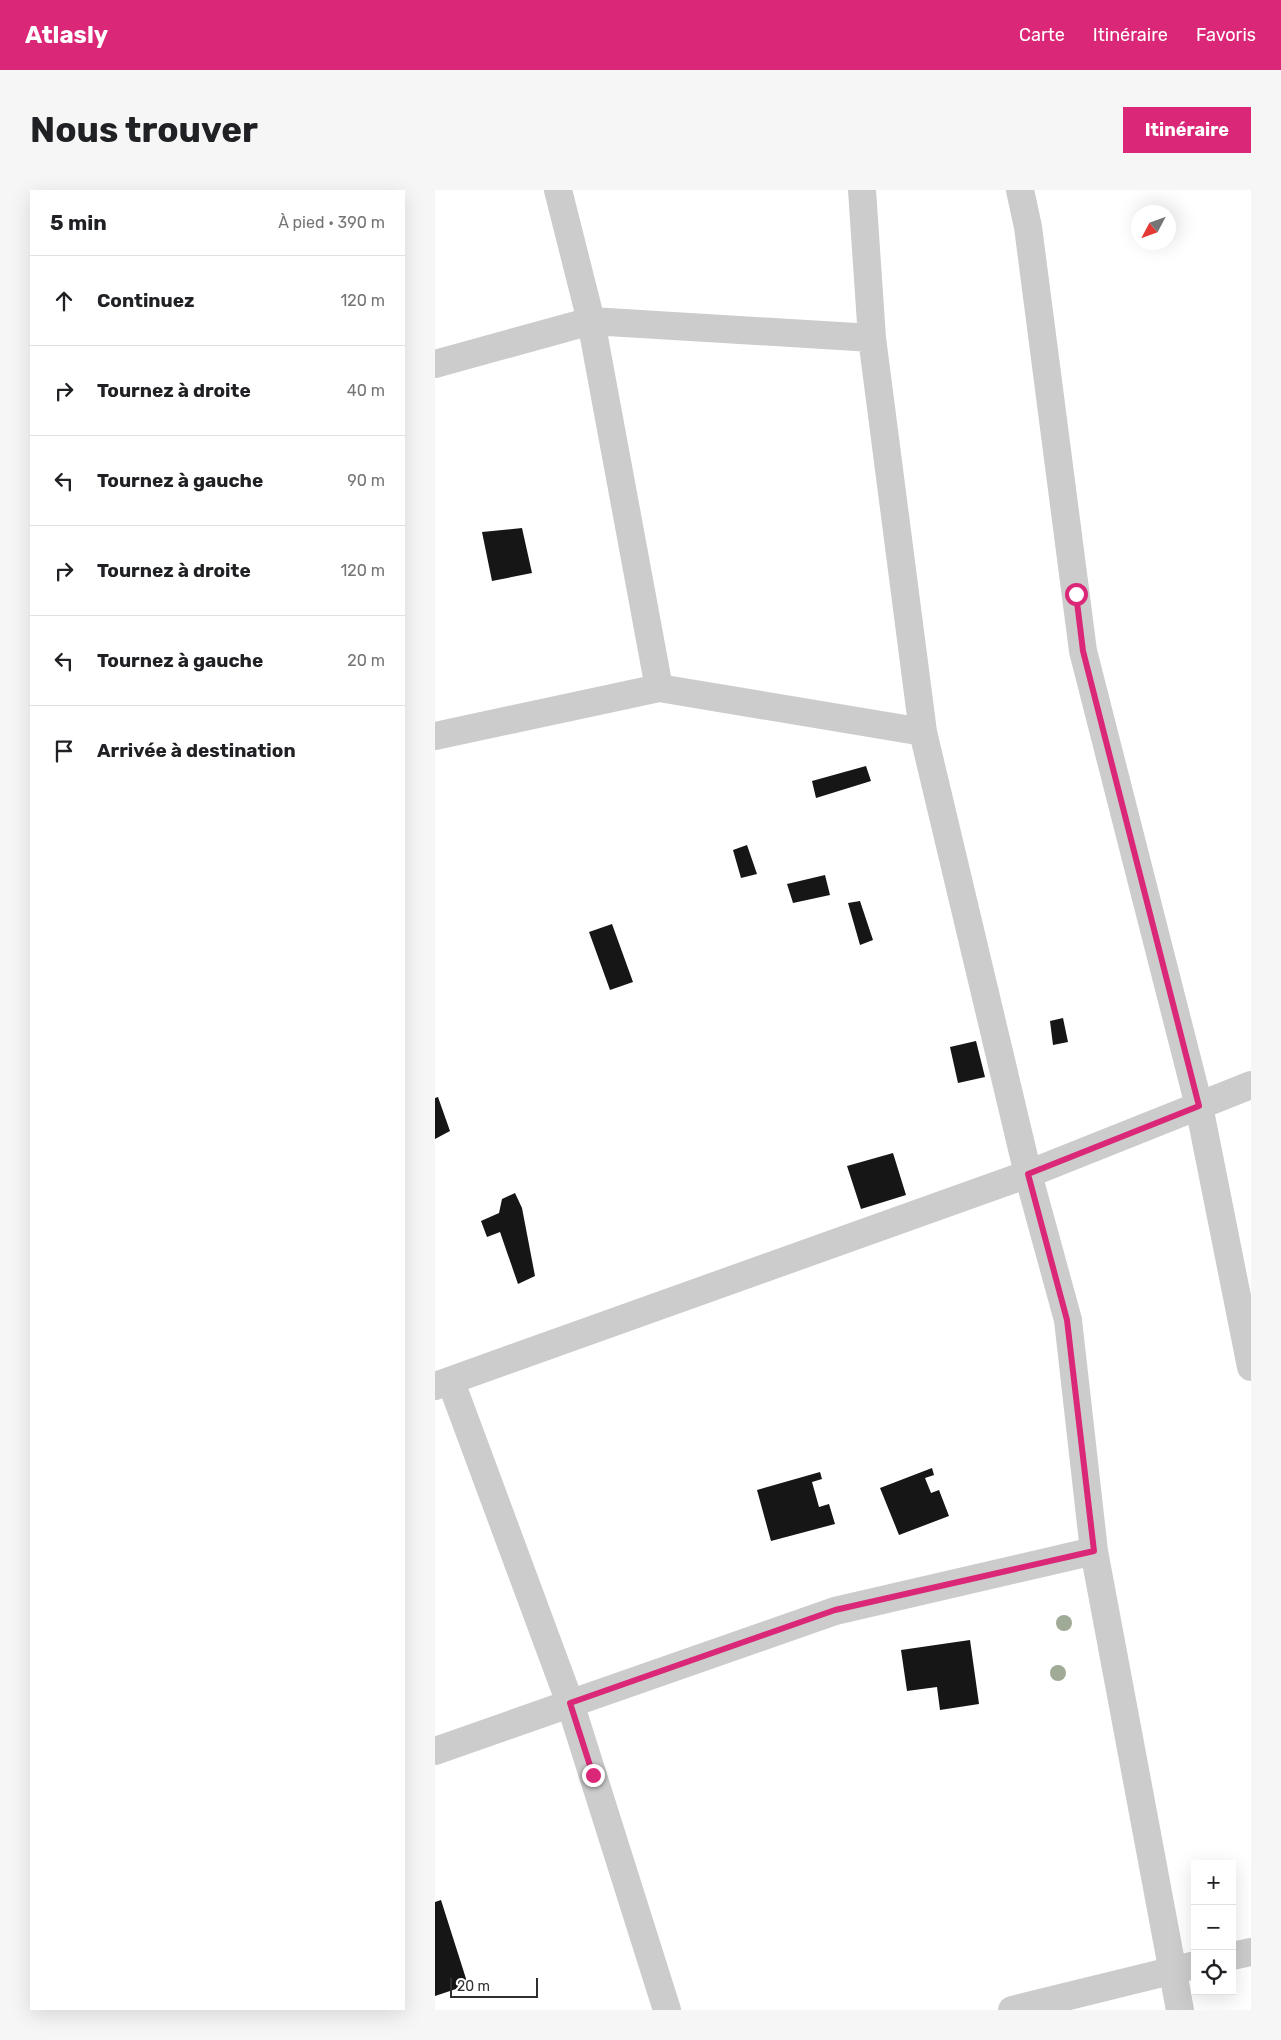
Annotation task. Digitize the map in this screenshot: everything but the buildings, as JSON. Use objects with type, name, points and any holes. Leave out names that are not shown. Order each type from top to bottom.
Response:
[{"type":"street","points":[[558,190],[591,321],[659,688]]},
{"type":"street","points":[[862,190],[872,338],[923,732],[1028,1174],[1067,1320],[1094,1551],[1184,1968],[1180,2010]]},
{"type":"street","points":[[1020,190],[1029,237],[1083,651],[1199,1106],[1251,1366]]},
{"type":"street","points":[[435,364],[591,321],[872,338]]},
{"type":"street","points":[[435,736],[659,688],[923,732]]},
{"type":"street","points":[[667,2010],[570,1703],[443,1384],[1028,1174],[1251,1084]]},
{"type":"street","points":[[435,1751],[835,1610],[1094,1551]]},
{"type":"street","points":[[1236,1955],[1251,1952]]},
{"type":"street","points":[[1012,2010],[1184,1968]]},
{"type":"route","points":[[593,1775],[570,1703],[835,1610],[1094,1551],[1067,1320],[1028,1174],[1199,1106],[1083,651],[1076,594]]}]
